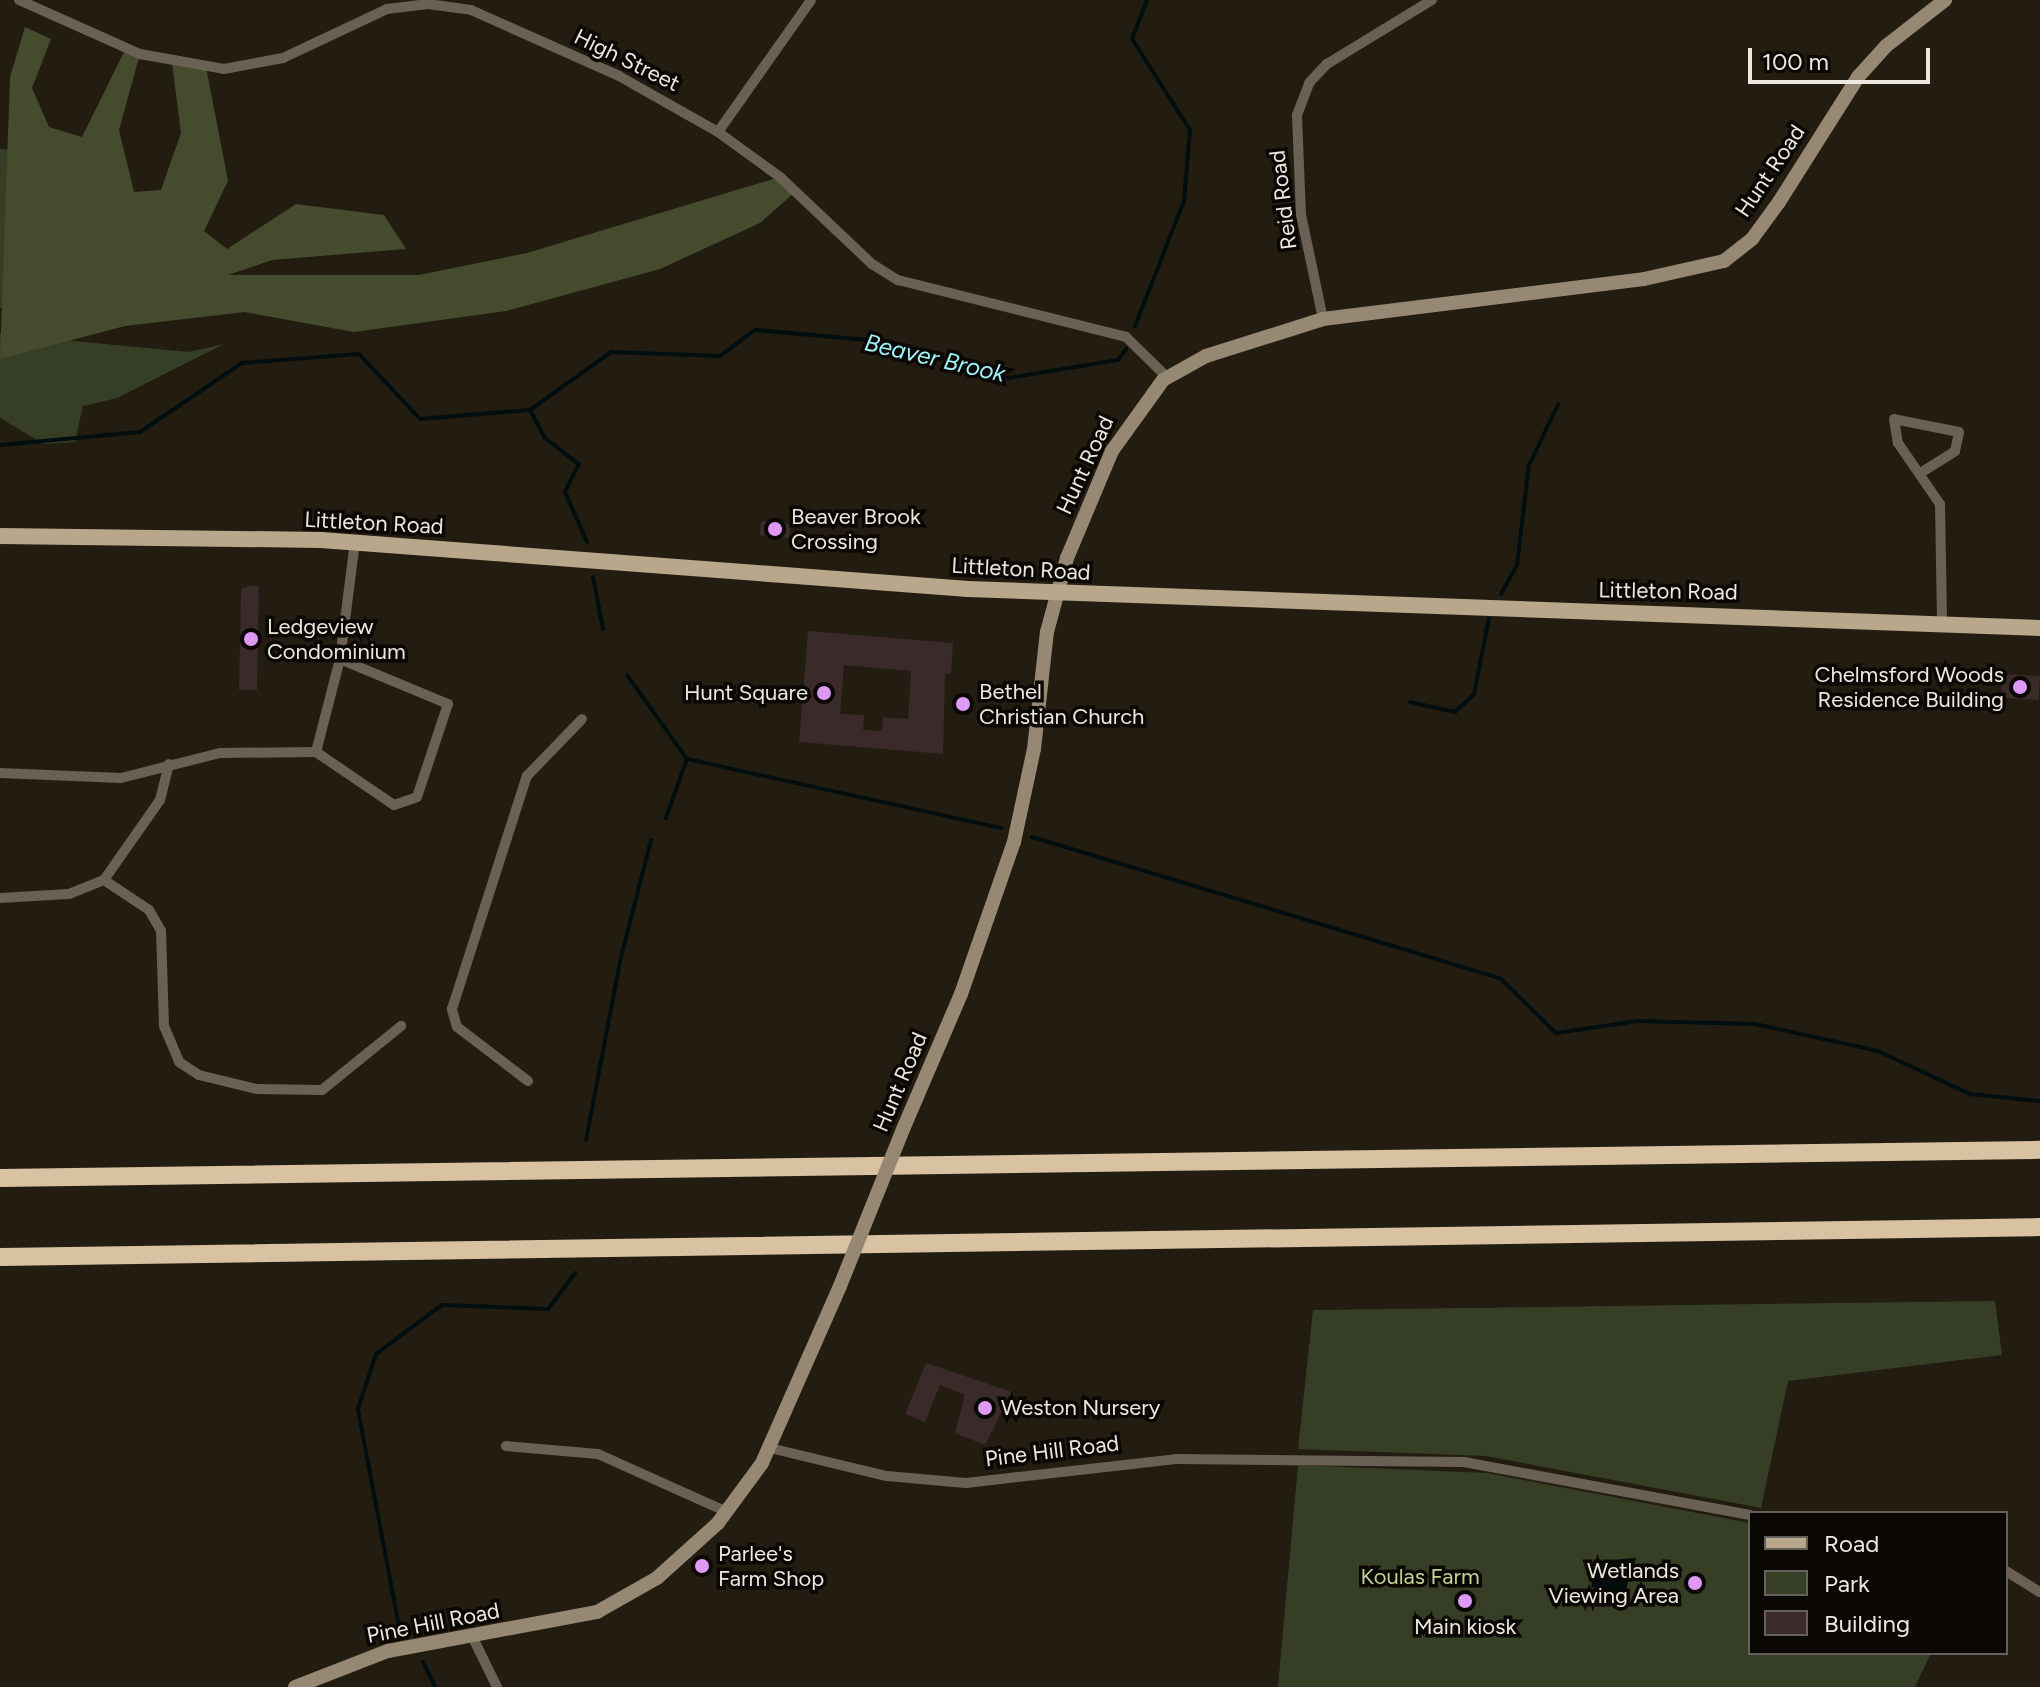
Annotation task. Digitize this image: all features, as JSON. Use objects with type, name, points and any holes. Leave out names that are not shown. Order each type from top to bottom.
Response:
[{"type":"highway","points":[[0,1178],[2040,1150]]},
{"type":"highway","points":[[0,1257],[2040,1227]]},
{"type":"main road","name":"Littleton Road","points":[[0,536],[355,542],[1055,593],[2040,628]]},
{"type":"street","name":"High Street","points":[[19,0],[140,54],[224,69],[283,58],[387,9],[428,4],[470,5],[619,76],[718,132],[780,177],[885,273],[928,290],[1126,337],[1167,377]]},
{"type":"street","points":[[718,132],[811,0]]},
{"type":"street","name":"Reid Road","points":[[1323,319],[1301,215],[1297,115],[1309,83],[1327,64],[1432,0]]},
{"type":"street","name":"Hunt Road","points":[[770,1448],[982,941],[1014,842],[1055,593],[1112,451],[1167,377],[1206,356],[1323,319],[1644,279],[1724,261],[1752,239],[1779,202],[1858,77],[1886,46],[1945,0]]},
{"type":"street","points":[[1922,472],[1955,451],[1959,432],[1894,419],[1898,443],[1922,472],[1940,504],[1942,623]]},
{"type":"street","points":[[316,752],[340,659],[355,542]]},
{"type":"street","points":[[0,773],[121,778],[220,753],[316,752],[394,805],[417,797],[448,704],[340,659]]},
{"type":"street","points":[[528,1081],[457,1027],[452,1009],[527,776],[582,719]]},
{"type":"street","points":[[0,898],[69,894],[104,880],[160,800],[169,764]]},
{"type":"street","points":[[104,880],[149,910],[161,931],[164,1026],[179,1062],[199,1075],[257,1089],[322,1090],[401,1026]]},
{"type":"street","points":[[506,1446],[598,1454],[727,1512]]},
{"type":"street","name":"Pine Hill Road","points":[[295,1687],[380,1654],[582,1617],[622,1602],[676,1563],[727,1512],[770,1448],[887,1476],[966,1483],[1229,1456],[1464,1462],[1748,1515]]},
{"type":"street","points":[[2008,1572],[2040,1592]]},
{"type":"street","points":[[472,1636],[497,1687]]},
{"type":"green space","points":[[25,27],[51,39],[32,88],[49,127],[82,137],[126,48],[140,54],[119,130],[134,192],[161,190],[181,133],[172,63],[206,67],[228,181],[204,231],[227,249],[296,204],[384,215],[406,249],[272,260],[228,275],[419,275],[527,253],[780,177],[796,191],[760,223],[660,269],[506,311],[354,332],[245,312],[125,326],[0,359],[10,77]]},
{"type":"green space","points":[[0,149],[12,150],[6,308],[0,308]]},
{"type":"green space","points":[[0,334],[189,352],[224,344],[117,398],[83,406],[75,442],[44,444],[0,418]]},
{"type":"green space","points":[[1995,1301],[2002,1355],[1788,1381],[1761,1508],[1486,1456],[1298,1449],[1313,1310]]},
{"type":"green space","name":"Koulas Farm","points":[[1298,1465],[1487,1473],[1748,1523],[1748,1655],[1930,1655],[1915,1687],[1278,1687]]},
{"type":"shaded area","points":[[1636,1558],[1626,1589],[1614,1595],[1591,1587],[1597,1561]]},
{"type":"building","name":"Beaver Brook Crossing","points":[[761,521],[791,524],[789,538],[760,535]]},
{"type":"building","name":"Ledgeview Condominium","points":[[259,586],[257,690],[239,690],[241,589]]},
{"type":"building","name":"Hunt Square","points":[[808,631],[953,643],[951,674],[945,674],[943,754],[799,742]],"holes":[[[844,665],[911,671],[908,719],[883,717],[882,731],[863,730],[864,715],[840,714]]]},
{"type":"building","name":"Chelmsford Woods Residence Building","points":[[2002,674],[2040,676],[2039,700],[2001,698]]},
{"type":"building","name":"Weston Nursery","points":[[926,1363],[1012,1392],[985,1445],[955,1433],[965,1395],[940,1385],[925,1422],[905,1414]]},
{"type":"waterway","name":"Beaver Brook","points":[[1135,326],[1184,201],[1190,130],[1132,39],[1147,0]]},
{"type":"waterway","name":"Beaver Brook","points":[[0,445],[140,432],[242,363],[359,354],[420,419],[530,410],[611,352],[720,356],[755,330],[890,342],[1009,378],[1118,360],[1126,349]]},
{"type":"waterway","points":[[1501,594],[1517,565],[1529,465],[1558,405]]},
{"type":"waterway","points":[[530,410],[545,438],[579,464],[565,492],[587,542]]},
{"type":"waterway","points":[[593,577],[603,629]]},
{"type":"waterway","points":[[1410,702],[1455,712],[1474,694],[1489,618]]},
{"type":"waterway","points":[[627,675],[687,759],[666,818]]},
{"type":"waterway","points":[[687,759],[1002,828]]},
{"type":"waterway","points":[[1032,837],[1501,979],[1556,1033],[1637,1021],[1755,1024],[1878,1051],[1970,1094],[2040,1101]]},
{"type":"waterway","points":[[586,1140],[620,961],[651,840]]},
{"type":"waterway","points":[[400,1632],[358,1409],[376,1354],[442,1305],[548,1309],[575,1273]]},
{"type":"waterway","points":[[423,1662],[435,1687]]},
{"type":"place","name":"Beaver Brook Crossing","points":[[775,529]]},
{"type":"place","name":"Ledgeview Condominium","points":[[251,639]]},
{"type":"place","name":"Chelmsford Woods Residence Building","points":[[2020,687]]},
{"type":"place","name":"Hunt Square","points":[[824,693]]},
{"type":"place","name":"Bethel Christian Church","points":[[963,704]]},
{"type":"place","name":"Weston Nursery","points":[[985,1408]]},
{"type":"place","name":"Parlee's Farm Shop","points":[[702,1566]]},
{"type":"place","name":"Wetlands Viewing Area","points":[[1695,1583]]},
{"type":"place","name":"Main kiosk","points":[[1465,1601]]}]
